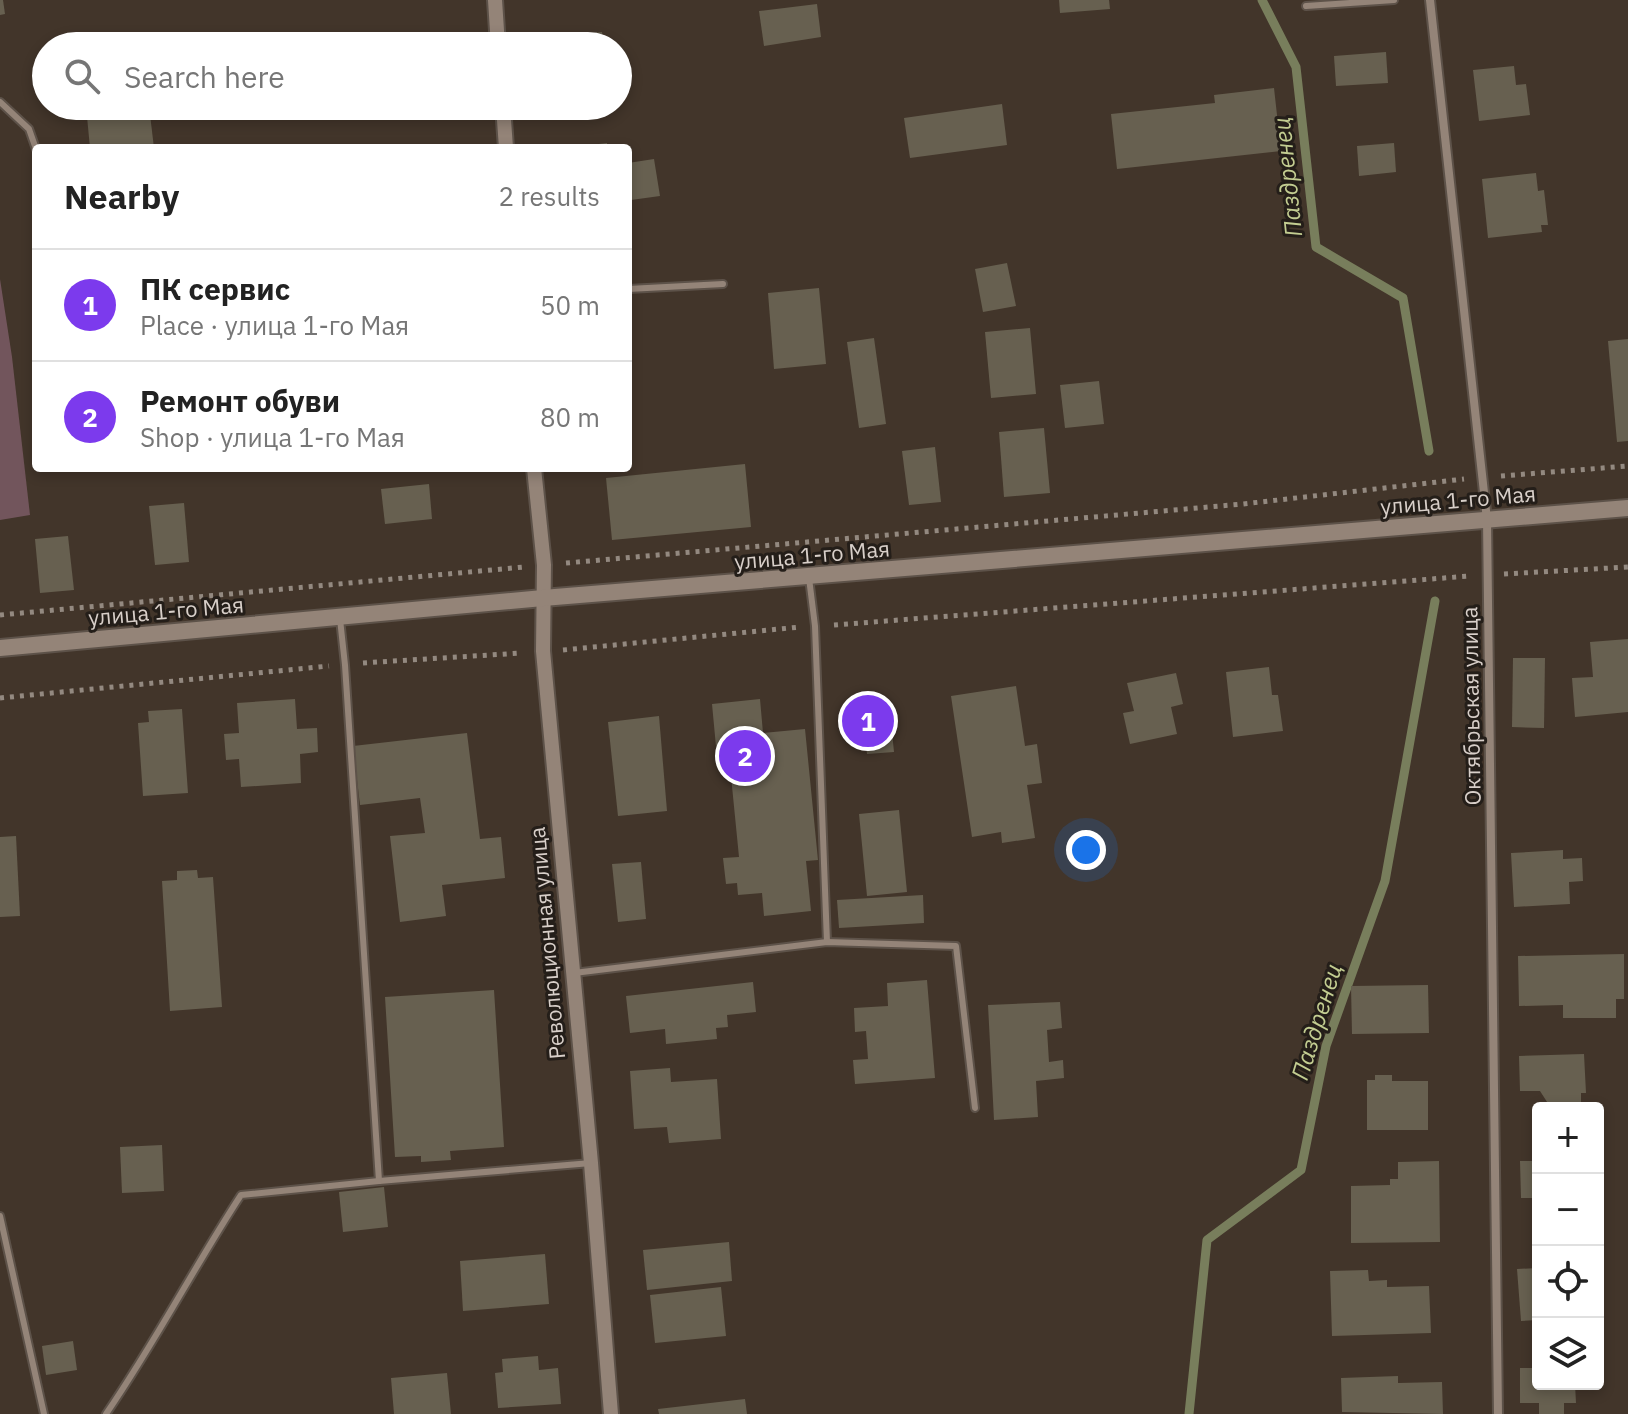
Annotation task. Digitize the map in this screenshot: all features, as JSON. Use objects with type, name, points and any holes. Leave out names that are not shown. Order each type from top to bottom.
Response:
[{"type":"main road","name":"улица 1-го Мая","points":[[0,648],[543,598],[1628,508]]},
{"type":"street","points":[[495,0],[497,32]]},
{"type":"street","name":"Октябрьская улица","points":[[1430,0],[1487,520],[1498,1414]]},
{"type":"street","points":[[504,120],[506,144]]},
{"type":"street","name":"Революционная улица","points":[[534,472],[544,565],[543,651],[611,1414]]},
{"type":"lane","points":[[1306,6],[1394,0]]},
{"type":"lane","points":[[0,102],[29,129],[34,144]]},
{"type":"lane","points":[[632,289],[723,284]]},
{"type":"lane","points":[[809,578],[815,626],[827,942]]},
{"type":"lane","points":[[340,617],[379,1181]]},
{"type":"lane","points":[[572,974],[827,942],[956,946],[975,1108]]},
{"type":"lane","points":[[106,1414],[144,1359],[241,1195],[591,1163]]},
{"type":"lane","points":[[0,1216],[44,1414]]},
{"type":"path","points":[[0,615],[1243,504],[1482,477],[1628,466]]},
{"type":"shaded area","points":[[0,279],[30,515],[0,520]]},
{"type":"building","points":[[0,0],[3,0],[5,14],[0,15]]},
{"type":"building","points":[[1059,0],[1109,0],[1110,9],[1060,13]]},
{"type":"building","points":[[817,4],[821,37],[764,46],[759,11]]},
{"type":"building","points":[[1386,52],[1388,83],[1336,86],[1334,56]]},
{"type":"building","points":[[1514,66],[1516,85],[1526,84],[1530,115],[1479,121],[1473,70]]},
{"type":"building","points":[[1274,88],[1281,151],[1117,169],[1111,114],[1215,103],[1214,95]]},
{"type":"building","points":[[1002,104],[1007,145],[910,158],[904,118]]},
{"type":"building","points":[[87,120],[151,120],[154,144],[90,144]]},
{"type":"building","points":[[1394,143],[1396,172],[1359,176],[1357,146]]},
{"type":"building","points":[[654,159],[660,196],[632,200],[632,162]]},
{"type":"building","points":[[1536,173],[1538,191],[1544,190],[1548,225],[1541,225],[1542,232],[1488,238],[1482,179]]},
{"type":"building","points":[[1007,263],[1016,306],[983,312],[975,269]]},
{"type":"building","points":[[819,288],[826,364],[774,369],[768,293]]},
{"type":"building","points":[[1030,328],[1036,394],[991,398],[985,332]]},
{"type":"building","points":[[874,338],[886,424],[859,428],[847,342]]},
{"type":"building","points":[[1628,339],[1628,441],[1617,442],[1608,341]]},
{"type":"building","points":[[1099,381],[1104,424],[1065,428],[1060,385]]},
{"type":"building","points":[[1044,428],[1050,493],[1004,497],[999,432]]},
{"type":"building","points":[[935,447],[941,502],[909,505],[902,451]]},
{"type":"building","points":[[745,464],[751,527],[612,540],[606,478]]},
{"type":"building","points":[[429,484],[432,519],[385,524],[381,489]]},
{"type":"building","points":[[184,503],[189,562],[155,565],[149,506]]},
{"type":"building","points":[[68,536],[74,590],[40,593],[35,539]]},
{"type":"building","points":[[1628,639],[1628,712],[1575,717],[1572,678],[1593,677],[1590,642]]},
{"type":"building","points":[[1513,658],[1545,658],[1544,728],[1512,727]]},
{"type":"building","points":[[1269,667],[1272,695],[1278,695],[1283,731],[1233,737],[1226,672]]},
{"type":"building","points":[[1176,673],[1183,704],[1171,707],[1177,734],[1130,744],[1123,713],[1134,711],[1127,683]]},
{"type":"building","points":[[1016,686],[1025,746],[1037,744],[1042,783],[1027,785],[1035,838],[1002,843],[1001,832],[972,837],[951,696]]},
{"type":"building","points":[[295,699],[297,729],[317,728],[318,752],[300,754],[301,783],[241,787],[239,759],[226,760],[224,734],[239,733],[237,703]]},
{"type":"building","points":[[760,699],[763,733],[805,729],[818,860],[806,861],[811,911],[764,916],[762,893],[738,895],[737,883],[726,884],[723,858],[739,857],[730,766],[718,768],[712,704]]},
{"type":"building","points":[[889,702],[894,752],[867,754],[865,736],[846,738],[843,706]]},
{"type":"building","points":[[182,709],[188,793],[143,796],[138,723],[149,722],[148,711]]},
{"type":"building","points":[[659,716],[667,811],[618,816],[608,722]]},
{"type":"building","points":[[467,733],[480,839],[501,837],[505,878],[442,885],[446,916],[400,922],[390,836],[425,833],[420,798],[360,805],[353,746]]},
{"type":"building","points":[[899,810],[907,892],[867,896],[859,814]]},
{"type":"building","points":[[16,836],[20,916],[0,917],[0,837]]},
{"type":"building","points":[[1563,850],[1563,859],[1582,858],[1583,881],[1569,882],[1570,904],[1514,907],[1511,853]]},
{"type":"building","points":[[641,862],[646,919],[618,922],[612,864]]},
{"type":"building","points":[[197,870],[198,878],[213,877],[222,1007],[170,1011],[162,881],[177,880],[177,871]]},
{"type":"building","points":[[923,895],[924,923],[839,928],[837,900]]},
{"type":"building","points":[[1624,954],[1624,999],[1616,999],[1616,1018],[1563,1018],[1563,1005],[1519,1006],[1518,956]]},
{"type":"building","points":[[927,980],[935,1078],[855,1084],[853,1060],[868,1059],[866,1031],[855,1032],[854,1008],[888,1006],[887,983]]},
{"type":"building","points":[[753,982],[756,1012],[727,1015],[728,1027],[716,1028],[717,1039],[666,1044],[665,1029],[630,1033],[626,996]]},
{"type":"building","points":[[1428,985],[1429,1033],[1352,1034],[1351,986]]},
{"type":"building","points":[[494,990],[504,1147],[450,1151],[451,1160],[421,1162],[421,1156],[395,1157],[385,997]]},
{"type":"building","points":[[1060,1002],[1062,1028],[1047,1030],[1049,1062],[1063,1060],[1064,1078],[1036,1081],[1038,1117],[994,1120],[988,1005]]},
{"type":"building","points":[[1584,1054],[1586,1093],[1581,1093],[1581,1102],[1547,1102],[1540,1091],[1520,1091],[1519,1056]]},
{"type":"building","points":[[670,1068],[671,1082],[717,1079],[721,1139],[669,1143],[667,1127],[634,1129],[630,1071]]},
{"type":"building","points":[[1375,1075],[1392,1075],[1392,1081],[1428,1081],[1428,1130],[1367,1130],[1367,1080],[1375,1080]]},
{"type":"building","points":[[162,1145],[164,1191],[122,1193],[120,1147]]},
{"type":"building","points":[[1439,1161],[1440,1242],[1351,1243],[1351,1186],[1390,1185],[1390,1179],[1398,1179],[1398,1162]]},
{"type":"building","points":[[1520,1161],[1532,1161],[1532,1198],[1521,1198]]},
{"type":"building","points":[[384,1187],[388,1227],[343,1232],[339,1192]]},
{"type":"building","points":[[729,1242],[732,1281],[647,1290],[643,1250]]},
{"type":"building","points":[[545,1254],[549,1304],[463,1311],[460,1261]]},
{"type":"building","points":[[1532,1268],[1532,1320],[1521,1321],[1517,1269]]},
{"type":"building","points":[[1368,1270],[1369,1281],[1387,1280],[1387,1287],[1429,1286],[1431,1333],[1332,1336],[1330,1271]]},
{"type":"building","points":[[721,1287],[726,1336],[655,1343],[650,1295]]},
{"type":"building","points":[[73,1341],[77,1370],[46,1375],[42,1346]]},
{"type":"building","points":[[538,1356],[539,1370],[558,1368],[561,1404],[498,1408],[495,1373],[503,1372],[502,1359]]},
{"type":"building","points":[[1520,1368],[1532,1368],[1532,1390],[1575,1390],[1576,1403],[1564,1403],[1564,1414],[1539,1414],[1539,1403],[1520,1403]]},
{"type":"building","points":[[447,1373],[451,1414],[394,1414],[391,1378]]},
{"type":"building","points":[[1398,1376],[1398,1383],[1442,1382],[1443,1414],[1342,1412],[1341,1378]]},
{"type":"building","points":[[745,1399],[747,1414],[659,1414],[658,1409]]},
{"type":"waterway","name":"Паздренец","points":[[1262,0],[1296,67],[1316,247],[1403,298],[1429,451]]},
{"type":"waterway","name":"Паздренец","points":[[1189,1414],[1207,1240],[1301,1170],[1326,1046],[1385,881],[1435,601]]},
{"type":"place","name":"ПК сервис","points":[[868,721]]},
{"type":"place","name":"Ремонт обуви","points":[[745,756]]}]
